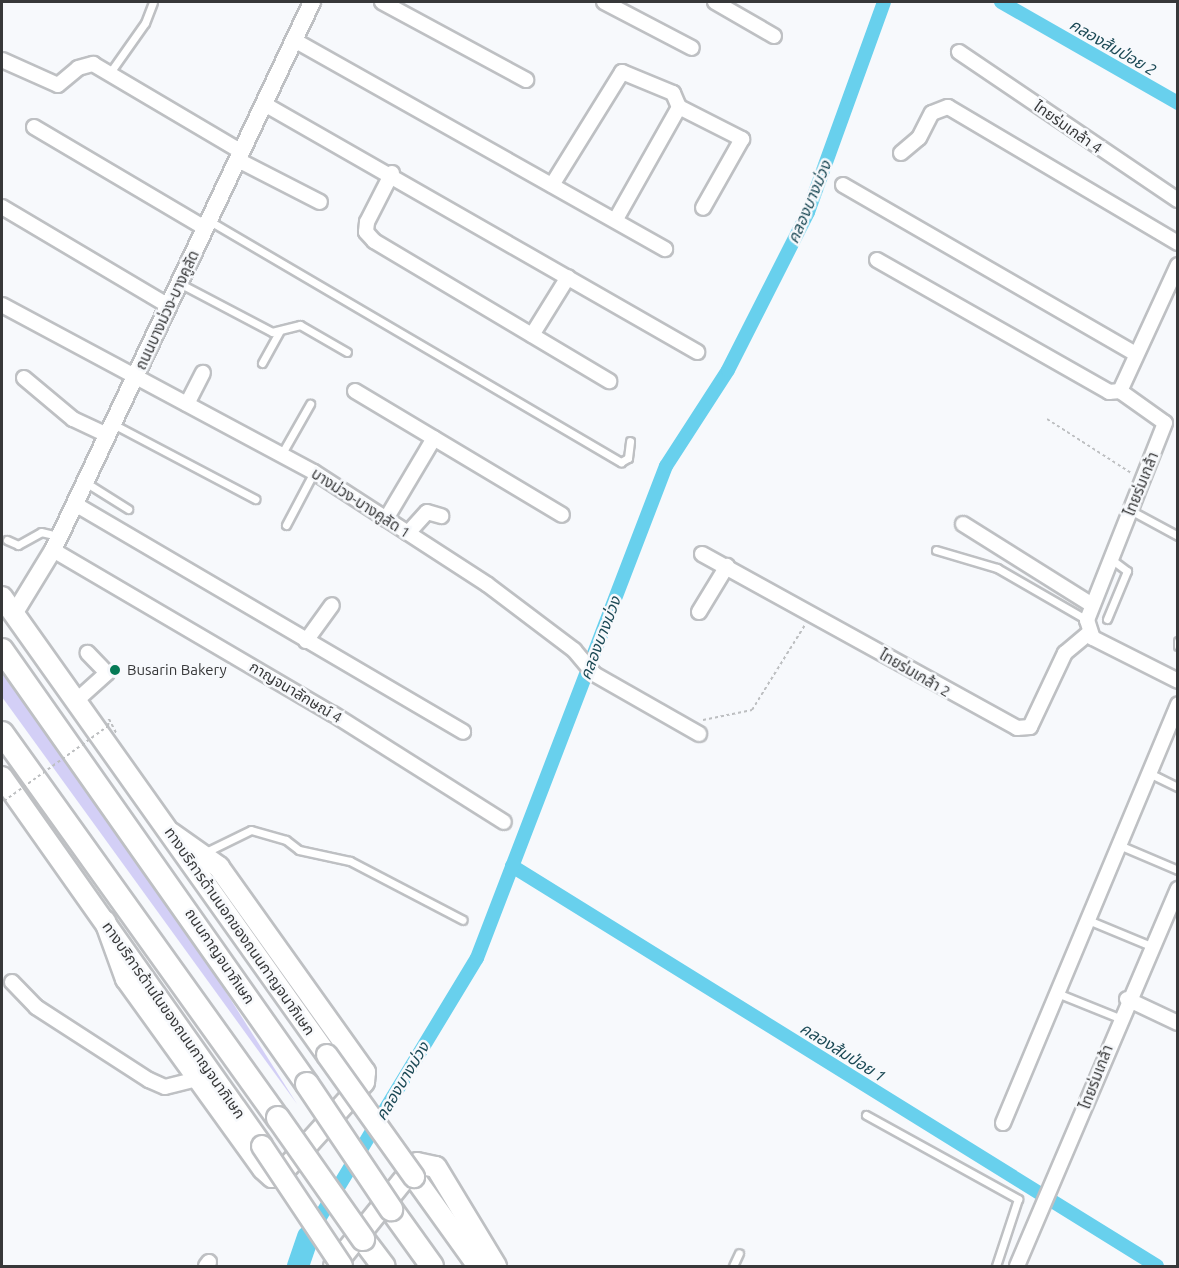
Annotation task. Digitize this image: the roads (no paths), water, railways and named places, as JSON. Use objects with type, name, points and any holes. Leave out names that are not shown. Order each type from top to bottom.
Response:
[{"type":"highway","name":"ถนนกาญจนาภิเษก","points":[[2,650],[432,1266]]},
{"type":"highway","points":[[2,733],[383,1266]]},
{"type":"main road","name":"ทางบริการด้านนอกของถนนกาญจนาภิเษก","points":[[2,597],[478,1266]]},
{"type":"main road","name":"ทางบริการด้านในของถนนกาญจนาภิเษก","points":[[2,777],[262,1146],[342,1266]]},
{"type":"main road","points":[[105,921],[126,979],[196,1079],[272,1177],[296,1158],[364,1082],[365,1072],[219,867],[200,856],[171,833]]},
{"type":"main road","points":[[334,1266],[417,1163],[436,1167],[496,1266]]},
{"type":"street","name":"ถนนบางม่วง-บางคูลัด","points":[[14,614],[56,543],[75,504],[207,224],[266,105],[312,2]]},
{"type":"street","points":[[382,2],[526,80]]},
{"type":"street","points":[[604,2],[692,48]]},
{"type":"street","points":[[715,2],[774,36]]},
{"type":"street","points":[[294,40],[616,219],[665,249]]},
{"type":"street","name":"ไทยร่มเกล้า 4","points":[[959,52],[1178,200]]},
{"type":"street","points":[[2,60],[47,84],[58,85],[86,65],[109,74],[240,156],[320,202]]},
{"type":"street","points":[[552,185],[622,72],[673,93],[679,107],[742,139],[703,208]]},
{"type":"street","points":[[266,105],[392,173],[698,352]]},
{"type":"street","points":[[616,219],[679,107]]},
{"type":"street","points":[[902,153],[919,138],[932,113],[948,107],[1178,243]]},
{"type":"street","points":[[34,127],[207,224]]},
{"type":"street","points":[[392,173],[366,232],[609,381]]},
{"type":"street","points":[[843,184],[1136,354]]},
{"type":"street","points":[[2,207],[169,306]]},
{"type":"street","points":[[877,260],[1109,392],[1119,391],[1165,423],[1178,415]]},
{"type":"street","points":[[1119,391],[1178,265]]},
{"type":"street","points":[[532,335],[568,277]]},
{"type":"street","name":"บางม่วง-บางคูลัด 1","points":[[2,305],[314,472],[408,533],[574,650],[594,674],[699,734]]},
{"type":"street","points":[[188,404],[203,374]]},
{"type":"street","points":[[24,378],[73,419],[111,429]]},
{"type":"street","points":[[355,391],[562,515]]},
{"type":"street","name":"ไทยร่มเกล้า","points":[[1088,626],[1092,605],[1165,423]]},
{"type":"street","points":[[386,519],[434,438]]},
{"type":"street","points":[[75,504],[463,732]]},
{"type":"street","points":[[408,533],[427,512],[441,516]]},
{"type":"street","points":[[963,524],[1092,605]]},
{"type":"street","name":"กาญจนาลักษณ์ 4","points":[[56,543],[504,822]]},
{"type":"street","name":"ไทยร่มเกล้า 2","points":[[702,554],[812,612],[964,701],[1024,728],[1065,653],[1088,626]]},
{"type":"street","points":[[699,612],[727,566]]},
{"type":"street","points":[[306,641],[332,605]]},
{"type":"street","points":[[1088,626],[1178,681]]},
{"type":"street","points":[[77,700],[107,674],[88,653]]},
{"type":"street","points":[[1003,1123],[1178,704]]},
{"type":"street","name":"ไทยร่มเกล้า","points":[[1017,1266],[1043,1214],[1127,999],[1178,889]]},
{"type":"street","points":[[12,982],[36,1007],[149,1080],[165,1087],[196,1079]]},
{"type":"street","points":[[1127,999],[1178,1023]]},
{"type":"lane","points":[[109,74],[145,23],[153,2]]},
{"type":"lane","points":[[207,224],[621,462],[628,458],[630,441]]},
{"type":"lane","points":[[179,284],[272,332],[300,325],[347,352]]},
{"type":"lane","points":[[262,363],[280,331]]},
{"type":"lane","points":[[281,455],[310,404]]},
{"type":"lane","points":[[111,429],[255,500]]},
{"type":"lane","points":[[286,525],[314,472]]},
{"type":"lane","points":[[85,482],[128,509]]},
{"type":"lane","points":[[1131,510],[1178,536]]},
{"type":"lane","points":[[7,540],[18,545],[41,532],[56,543]]},
{"type":"lane","points":[[936,550],[997,568],[1088,626]]},
{"type":"lane","points":[[1107,619],[1127,571],[1111,559]]},
{"type":"lane","points":[[1149,773],[1178,787]]},
{"type":"lane","points":[[200,856],[227,838],[251,830],[286,840],[299,850],[350,861],[463,920]]},
{"type":"lane","points":[[1119,845],[1178,870]]},
{"type":"lane","points":[[1088,920],[1151,946]]},
{"type":"lane","points":[[1057,993],[1119,1018]]},
{"type":"lane","points":[[866,1115],[1018,1198],[996,1266]]},
{"type":"lane","points":[[733,1266],[739,1253]]},
{"type":"waterway","name":"คลองบางม่วง","points":[[308,1237],[477,958],[666,466],[728,370],[808,212],[884,2]]},
{"type":"waterway","name":"คลองส้มป่อย 2","points":[[1001,2],[1178,103]]},
{"type":"waterway","name":"คลองส้มป่อย 1","points":[[512,866],[1157,1266]]},
{"type":"waterway","name":"คลองบางม่วง","points":[[298,1266],[308,1237]]},
{"type":"place","name":"Busarin Bakery","points":[[115,670]]}]
